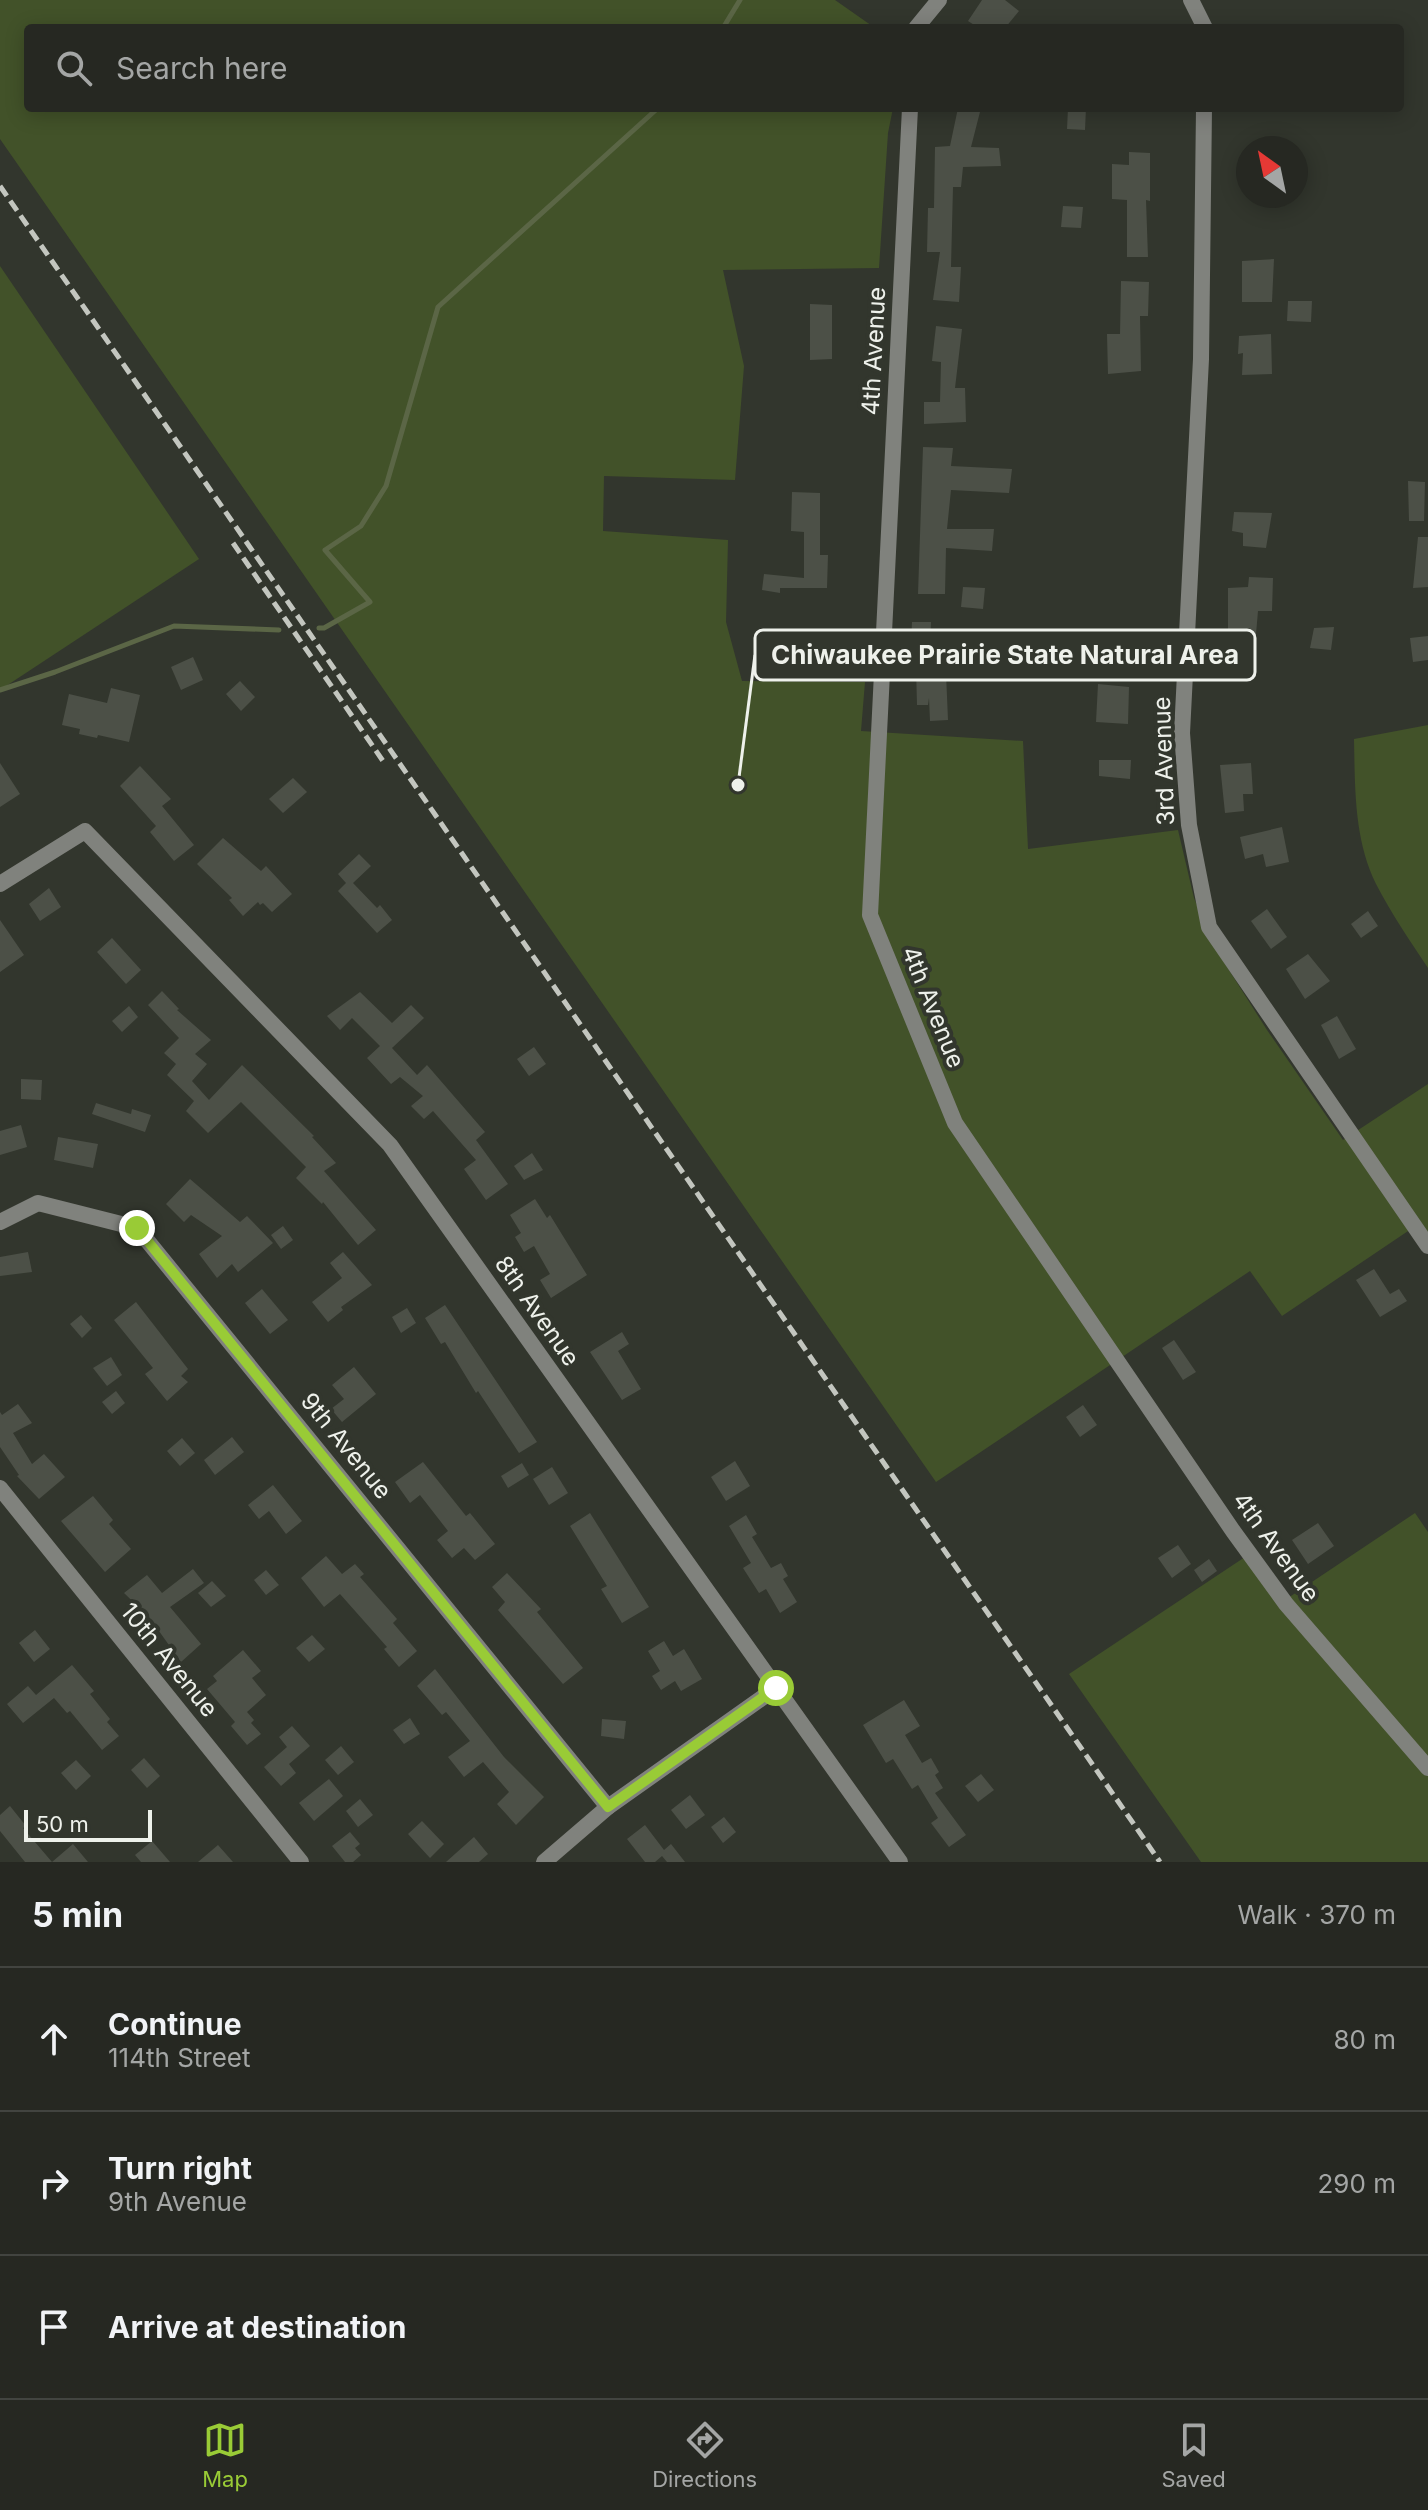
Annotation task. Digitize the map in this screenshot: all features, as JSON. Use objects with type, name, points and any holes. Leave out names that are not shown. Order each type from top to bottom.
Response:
[{"type":"street","points":[[919,24],[939,0]]},
{"type":"street","points":[[1191,0],[1203,24]]},
{"type":"street","name":"4th Avenue","points":[[910,112],[870,915],[955,1123],[1286,1604],[1428,1768]]},
{"type":"street","name":"3rd Avenue","points":[[1204,112],[1201,359],[1182,733],[1189,825],[1209,927],[1428,1246]]},
{"type":"street","name":"8th Avenue","points":[[0,884],[85,831],[390,1145],[900,1862]]},
{"type":"street","name":"9th Avenue","points":[[0,1222],[38,1203],[137,1228],[608,1807]]},
{"type":"street","name":"10th Avenue","points":[[0,1488],[301,1862]]},
{"type":"street","points":[[544,1862],[608,1807],[776,1688]]},
{"type":"green space","points":[[0,0],[835,0],[869,24],[24,24],[24,112],[892,112],[888,133],[879,268],[723,270],[744,366],[735,480],[604,476],[603,531],[728,540],[726,622],[742,681],[865,682],[861,731],[1023,741],[1028,849],[1178,830],[1194,898],[1215,948],[1343,1140],[1428,1084],[1428,1234],[1420,1223],[1282,1316],[1250,1271],[936,1482],[0,139]]},
{"type":"green space","points":[[0,266],[199,559],[0,690]]},
{"type":"green space","points":[[1428,725],[1428,968],[1388,906],[1363,849],[1357,813],[1354,739]]},
{"type":"green space","points":[[1415,1513],[1428,1532],[1428,1862],[1201,1862],[1069,1674],[1245,1557],[1279,1604]]},
{"type":"building","points":[[982,0],[1005,0],[1019,11],[1008,24],[973,24],[968,21]]},
{"type":"building","points":[[957,112],[980,112],[971,147],[999,148],[1001,166],[963,167],[961,187],[953,187],[951,267],[961,267],[959,302],[933,300],[940,252],[927,252],[928,208],[934,208],[935,147],[950,146]]},
{"type":"building","points":[[1068,112],[1086,112],[1085,130],[1067,129]]},
{"type":"building","points":[[1129,152],[1150,153],[1150,201],[1146,200],[1148,257],[1127,257],[1127,200],[1112,199],[1112,164],[1129,165]]},
{"type":"building","points":[[1063,206],[1083,207],[1081,228],[1061,227]]},
{"type":"building","points":[[1274,259],[1272,302],[1242,302],[1242,261]]},
{"type":"building","points":[[1121,281],[1149,282],[1148,316],[1140,316],[1141,371],[1108,374],[1107,334],[1120,334]]},
{"type":"building","points":[[1288,301],[1312,301],[1311,322],[1287,321]]},
{"type":"building","points":[[810,304],[832,305],[832,359],[810,360]]},
{"type":"building","points":[[936,326],[962,329],[955,388],[965,388],[966,422],[924,424],[924,402],[940,402],[941,362],[932,361]]},
{"type":"building","points":[[1271,334],[1272,374],[1242,375],[1243,353],[1238,354],[1239,336]]},
{"type":"building","points":[[923,447],[953,448],[951,466],[1012,469],[1009,493],[951,490],[947,529],[994,529],[992,551],[946,548],[945,594],[918,594]]},
{"type":"building","points":[[1408,481],[1425,482],[1424,521],[1409,521]]},
{"type":"building","points":[[792,492],[820,493],[820,555],[828,555],[827,588],[780,588],[780,593],[762,590],[764,574],[804,578],[804,532],[791,531]]},
{"type":"building","points":[[1234,512],[1272,513],[1266,548],[1243,546],[1243,533],[1232,531]]},
{"type":"building","points":[[1418,537],[1428,537],[1428,587],[1413,588]]},
{"type":"building","points":[[1249,577],[1273,578],[1272,611],[1258,611],[1253,669],[1222,667],[1225,632],[1228,632],[1228,588],[1248,587]]},
{"type":"building","points":[[963,587],[985,588],[983,609],[961,607]]},
{"type":"building","points":[[912,622],[931,622],[929,674],[946,673],[948,720],[930,721],[929,698],[928,705],[917,705],[916,667],[910,667]]},
{"type":"building","points":[[1334,627],[1331,650],[1310,648],[1314,628]]},
{"type":"building","points":[[1428,636],[1428,660],[1413,662],[1410,638]]},
{"type":"building","points":[[193,657],[203,680],[181,690],[171,667]]},
{"type":"building","points":[[240,681],[255,697],[241,711],[226,694]]},
{"type":"building","points":[[1098,684],[1129,687],[1128,724],[1096,722]]},
{"type":"building","points":[[111,688],[140,695],[129,742],[79,734],[80,729],[62,725],[69,694],[107,703]]},
{"type":"building","points":[[1099,760],[1131,760],[1130,779],[1099,776]]},
{"type":"building","points":[[0,763],[20,794],[0,807]]},
{"type":"building","points":[[1251,763],[1253,794],[1243,794],[1244,811],[1225,813],[1220,765]]},
{"type":"building","points":[[140,766],[171,799],[162,806],[194,845],[174,861],[150,832],[156,826],[120,786]]},
{"type":"building","points":[[293,778],[307,792],[283,813],[269,799]]},
{"type":"building","points":[[1282,827],[1289,862],[1266,867],[1263,854],[1245,859],[1240,837]]},
{"type":"building","points":[[223,838],[261,871],[266,866],[292,894],[272,912],[258,902],[243,916],[229,900],[232,898],[197,864]]},
{"type":"building","points":[[359,854],[371,866],[353,883],[377,908],[380,905],[392,920],[377,933],[338,891],[346,883],[338,874]]},
{"type":"building","points":[[49,888],[61,907],[40,921],[29,904]]},
{"type":"building","points":[[1267,909],[1287,937],[1271,949],[1251,921]]},
{"type":"building","points":[[1368,911],[1378,926],[1361,938],[1351,924]]},
{"type":"building","points":[[0,920],[24,955],[0,972]]},
{"type":"building","points":[[112,938],[141,970],[126,984],[97,952]]},
{"type":"building","points":[[1308,954],[1330,981],[1305,999],[1286,969]]},
{"type":"building","points":[[162,991],[177,1010],[211,1040],[195,1054],[207,1064],[192,1081],[209,1100],[242,1065],[314,1136],[336,1163],[324,1171],[376,1230],[358,1245],[323,1202],[296,1178],[306,1167],[241,1102],[208,1133],[186,1111],[194,1101],[167,1075],[176,1064],[164,1053],[179,1038],[148,1005]]},
{"type":"building","points":[[360,992],[392,1023],[411,1005],[424,1018],[392,1048],[417,1075],[427,1065],[485,1132],[476,1140],[508,1184],[486,1200],[464,1169],[476,1160],[433,1111],[424,1119],[411,1106],[423,1096],[400,1077],[391,1084],[367,1058],[380,1046],[352,1018],[340,1030],[327,1016]]},
{"type":"building","points":[[129,1006],[138,1017],[122,1032],[112,1021]]},
{"type":"building","points":[[1337,1016],[1356,1049],[1339,1059],[1321,1025]]},
{"type":"building","points":[[534,1047],[546,1064],[529,1076],[517,1059]]},
{"type":"building","points":[[21,1079],[42,1080],[41,1100],[21,1099]]},
{"type":"building","points":[[96,1103],[131,1114],[132,1109],[151,1115],[145,1132],[92,1114]]},
{"type":"building","points":[[21,1125],[27,1147],[0,1155],[0,1131]]},
{"type":"building","points":[[58,1137],[98,1144],[93,1168],[54,1160]]},
{"type":"building","points":[[532,1153],[543,1170],[524,1180],[514,1166]]},
{"type":"building","points":[[190,1179],[240,1222],[247,1216],[273,1243],[238,1272],[232,1264],[217,1278],[199,1254],[222,1236],[191,1215],[184,1222],[166,1204]]},
{"type":"building","points":[[535,1199],[547,1218],[550,1215],[587,1275],[551,1298],[540,1280],[550,1274],[534,1246],[524,1252],[515,1237],[521,1233],[510,1215]]},
{"type":"building","points":[[283,1226],[293,1240],[281,1249],[271,1235]]},
{"type":"building","points":[[28,1252],[32,1272],[0,1276],[0,1257]]},
{"type":"building","points":[[343,1252],[372,1285],[341,1307],[343,1310],[328,1322],[312,1302],[342,1278],[330,1263]]},
{"type":"building","points":[[1374,1269],[1390,1294],[1399,1289],[1407,1301],[1380,1317],[1356,1280]]},
{"type":"building","points":[[262,1289],[288,1320],[270,1334],[245,1303]]},
{"type":"building","points":[[136,1302],[188,1369],[181,1376],[188,1382],[167,1401],[145,1374],[153,1368],[114,1320]]},
{"type":"building","points":[[445,1305],[537,1442],[519,1453],[478,1391],[476,1393],[445,1342],[441,1344],[425,1318]]},
{"type":"building","points":[[407,1308],[416,1323],[401,1333],[392,1317]]},
{"type":"building","points":[[81,1315],[92,1328],[82,1338],[70,1324]]},
{"type":"building","points":[[622,1332],[629,1344],[618,1351],[641,1389],[622,1400],[590,1352]]},
{"type":"building","points":[[1174,1340],[1196,1372],[1183,1380],[1162,1348]]},
{"type":"building","points":[[111,1357],[122,1375],[107,1386],[93,1368]]},
{"type":"building","points":[[354,1367],[376,1394],[342,1422],[331,1409],[344,1399],[332,1385]]},
{"type":"building","points":[[116,1391],[125,1403],[112,1414],[102,1402]]},
{"type":"building","points":[[18,1404],[32,1423],[13,1433],[32,1464],[44,1454],[65,1477],[39,1499],[17,1476],[0,1447],[0,1412],[2,1415]]},
{"type":"building","points":[[1083,1405],[1097,1425],[1080,1437],[1066,1417]]},
{"type":"building","points":[[232,1437],[244,1452],[215,1475],[204,1460]]},
{"type":"building","points":[[182,1438],[195,1453],[180,1466],[167,1451]]},
{"type":"building","points":[[735,1461],[750,1486],[726,1501],[711,1477]]},
{"type":"building","points":[[423,1462],[466,1516],[470,1513],[495,1544],[475,1560],[464,1548],[452,1558],[437,1540],[448,1531],[420,1495],[410,1503],[395,1482]]},
{"type":"building","points":[[522,1463],[529,1475],[508,1488],[501,1476]]},
{"type":"building","points":[[552,1467],[568,1493],[549,1505],[533,1479]]},
{"type":"building","points":[[273,1485],[302,1521],[286,1534],[269,1511],[259,1519],[248,1505]]},
{"type":"building","points":[[93,1496],[113,1520],[109,1524],[131,1549],[105,1572],[61,1521]]},
{"type":"building","points":[[590,1513],[649,1607],[622,1623],[601,1589],[607,1586],[570,1526]]},
{"type":"building","points":[[746,1515],[757,1534],[752,1537],[771,1568],[781,1563],[788,1576],[783,1579],[797,1602],[780,1613],[766,1589],[759,1593],[743,1568],[751,1563],[729,1526]]},
{"type":"building","points":[[1318,1523],[1334,1546],[1308,1564],[1292,1540]]},
{"type":"building","points":[[1178,1545],[1191,1564],[1172,1578],[1158,1558]]},
{"type":"building","points":[[326,1556],[342,1574],[355,1564],[364,1574],[360,1577],[397,1619],[393,1623],[417,1651],[399,1667],[384,1649],[387,1647],[340,1594],[324,1607],[301,1578]]},
{"type":"building","points":[[1209,1559],[1217,1571],[1202,1582],[1194,1570]]},
{"type":"building","points":[[193,1569],[204,1583],[170,1607],[201,1644],[181,1662],[149,1617],[124,1593],[147,1575],[162,1593]]},
{"type":"building","points":[[266,1570],[279,1585],[266,1595],[254,1580]]},
{"type":"building","points":[[507,1573],[541,1609],[537,1612],[583,1668],[563,1684],[498,1610],[505,1602],[492,1587]]},
{"type":"building","points":[[212,1581],[226,1596],[211,1607],[198,1593]]},
{"type":"building","points":[[35,1630],[50,1649],[34,1662],[19,1643]]},
{"type":"building","points":[[312,1635],[325,1649],[309,1662],[296,1648]]},
{"type":"building","points":[[664,1641],[673,1656],[684,1649],[702,1679],[681,1691],[675,1681],[661,1690],[652,1676],[660,1671],[648,1651]]},
{"type":"building","points":[[243,1650],[261,1671],[252,1678],[266,1695],[247,1712],[254,1720],[251,1723],[261,1734],[247,1745],[231,1726],[235,1722],[207,1689],[217,1681],[213,1676]]},
{"type":"building","points":[[72,1665],[94,1691],[90,1694],[119,1736],[102,1750],[70,1711],[67,1713],[54,1698],[23,1723],[7,1704],[28,1686],[36,1695]]},
{"type":"building","points":[[435,1669],[504,1757],[544,1797],[516,1825],[497,1804],[509,1792],[483,1762],[464,1777],[448,1757],[470,1741],[446,1712],[442,1715],[417,1686]]},
{"type":"building","points":[[904,1700],[920,1726],[905,1735],[922,1763],[931,1758],[939,1772],[935,1775],[943,1788],[935,1793],[966,1835],[949,1847],[931,1823],[938,1818],[918,1785],[912,1789],[893,1759],[886,1763],[863,1725]]},
{"type":"building","points":[[410,1718],[420,1734],[404,1744],[393,1730]]},
{"type":"building","points":[[602,1719],[626,1721],[624,1739],[601,1736]]},
{"type":"building","points":[[292,1726],[310,1746],[289,1764],[296,1773],[281,1786],[264,1767],[287,1747],[279,1737]]},
{"type":"building","points":[[341,1746],[354,1762],[338,1775],[325,1760]]},
{"type":"building","points":[[144,1758],[160,1776],[147,1788],[131,1770]]},
{"type":"building","points":[[76,1760],[91,1776],[76,1790],[61,1773]]},
{"type":"building","points":[[981,1774],[994,1790],[978,1802],[965,1786]]},
{"type":"building","points":[[329,1779],[343,1796],[314,1821],[299,1803]]},
{"type":"building","points":[[690,1795],[705,1815],[686,1829],[671,1810]]},
{"type":"building","points":[[360,1799],[373,1815],[358,1827],[346,1811]]},
{"type":"building","points":[[10,1806],[26,1826],[23,1828],[52,1862],[25,1862],[0,1831],[0,1815]]},
{"type":"building","points":[[724,1817],[736,1832],[723,1843],[711,1827]]},
{"type":"building","points":[[422,1821],[444,1844],[430,1858],[408,1834]]},
{"type":"building","points":[[645,1825],[664,1850],[671,1844],[685,1862],[667,1862],[662,1856],[655,1862],[645,1862],[627,1839]]},
{"type":"building","points":[[350,1832],[360,1844],[355,1848],[361,1855],[353,1862],[345,1862],[332,1846]]},
{"type":"building","points":[[474,1837],[488,1854],[479,1862],[446,1862]]},
{"type":"building","points":[[152,1841],[170,1862],[141,1862],[135,1855]]},
{"type":"building","points":[[73,1844],[88,1862],[52,1862]]},
{"type":"building","points":[[218,1845],[233,1862],[198,1862]]},
{"type":"waterway","points":[[725,24],[740,0]]},
{"type":"waterway","points":[[319,628],[370,602],[325,550],[361,526],[386,486],[438,307],[654,112]]},
{"type":"waterway","points":[[0,690],[174,626],[279,630]]},
{"type":"railway","points":[[0,186],[1160,1862]]},
{"type":"railway","points":[[233,543],[383,761]]},
{"type":"place","name":"Chiwaukee Prairie State Natural Area","points":[[738,785]]},
{"type":"route","points":[[137,1228],[608,1807],[776,1688]]}]
